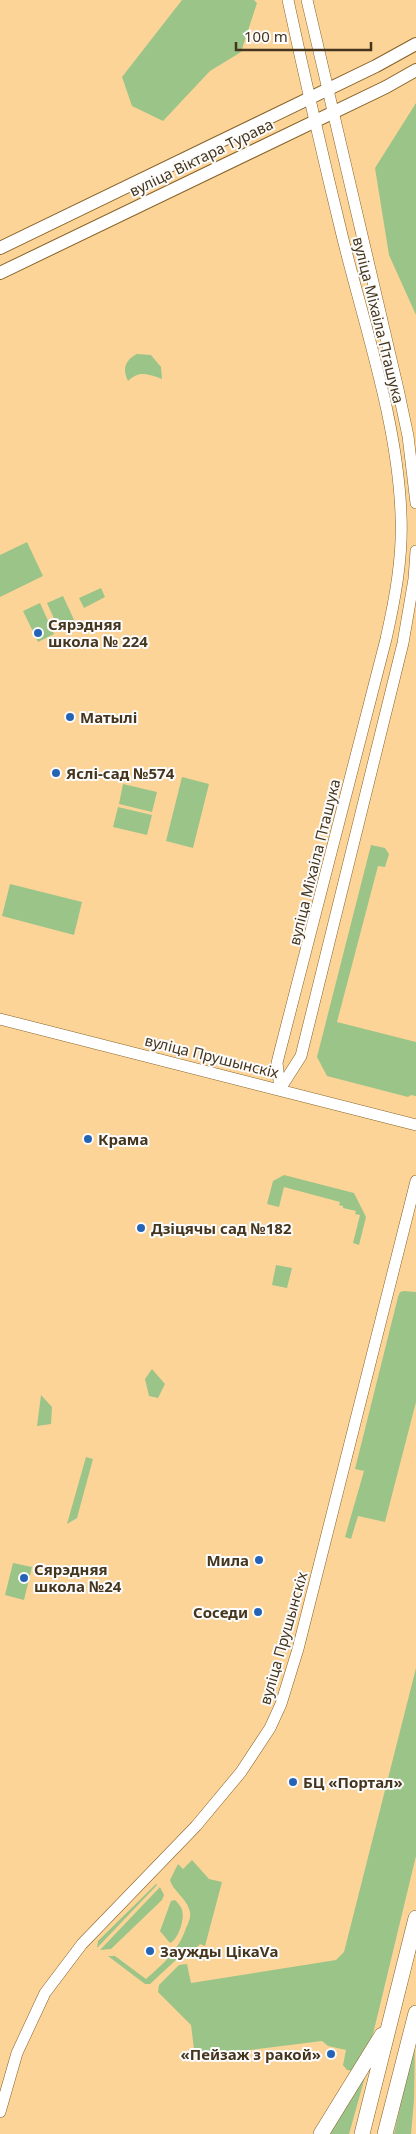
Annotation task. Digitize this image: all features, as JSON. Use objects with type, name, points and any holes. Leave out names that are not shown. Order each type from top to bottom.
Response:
[{"type":"highway","points":[[362,2134],[416,1918]]},
{"type":"highway","points":[[385,2134],[416,2013]]},
{"type":"highway","points":[[321,2134],[390,2021]]},
{"type":"main road","name":"вуліца Віктара Турава","points":[[0,248],[376,66],[416,44]]},
{"type":"main road","name":"вуліца Віктара Турава","points":[[0,273],[386,87],[416,70]]},
{"type":"street","name":"вуліца Міхаіла Пташука","points":[[280,1089],[277,1063],[386,639],[398,577],[401,537],[397,469],[382,388],[309,98],[288,0]]},
{"type":"street","name":"вуліца Міхаіла Пташука","points":[[307,0],[398,389],[408,436],[416,503]]},
{"type":"street","points":[[280,1089],[300,1056],[403,643],[414,580],[416,551]]},
{"type":"street","name":"вуліца Прушынскіх","points":[[0,1019],[416,1125]]},
{"type":"street","name":"вуліца Прушынскіх","points":[[0,2112],[17,2053],[45,1993],[61,1969],[82,1944],[206,1814],[241,1772],[270,1728],[281,1704],[298,1648],[416,1181]]},
{"type":"green space","points":[[182,0],[254,0],[257,3],[241,52],[210,71],[163,121],[132,106],[122,77]]},
{"type":"green space","points":[[416,103],[416,315],[389,255],[375,168]]},
{"type":"green space","points":[[137,354],[151,355],[161,367],[162,379],[140,374],[128,381],[125,373],[127,362]]},
{"type":"green space","points":[[27,542],[43,576],[0,597],[0,555]]},
{"type":"green space","points":[[101,588],[105,597],[84,608],[79,598]]},
{"type":"green space","points":[[63,596],[76,624],[60,632],[47,603]]},
{"type":"green space","points":[[40,603],[54,634],[38,642],[23,611]]},
{"type":"green space","points":[[182,777],[209,784],[193,848],[166,841]]},
{"type":"green space","points":[[123,784],[157,792],[152,812],[119,804]]},
{"type":"green space","points":[[118,807],[152,815],[147,835],[113,827]]},
{"type":"green space","points":[[371,845],[385,848],[389,854],[385,867],[378,866],[337,1022],[416,1042],[416,1096],[411,1095],[408,1097],[327,1076],[317,1057]]},
{"type":"green space","points":[[10,884],[82,902],[74,935],[2,916]]},
{"type":"green space","points":[[284,1175],[354,1193],[366,1217],[359,1245],[353,1243],[360,1215],[355,1214],[356,1211],[343,1208],[343,1206],[339,1205],[340,1202],[284,1187],[279,1207],[267,1204],[273,1181]]},
{"type":"green space","points":[[276,1265],[292,1268],[287,1288],[272,1285]]},
{"type":"green space","points":[[400,1292],[416,1292],[416,1402],[385,1522],[358,1516],[351,1539],[345,1537],[364,1471],[355,1469],[398,1297]]},
{"type":"green space","points":[[152,1369],[165,1384],[158,1398],[149,1396],[145,1379]]},
{"type":"green space","points":[[41,1395],[52,1407],[51,1424],[37,1426]]},
{"type":"green space","points":[[86,1457],[93,1459],[77,1518],[67,1524]]},
{"type":"green space","points":[[13,1563],[32,1567],[24,1600],[5,1595]]},
{"type":"green space","points":[[416,1668],[416,1856],[371,2040],[353,2071],[347,2070],[343,2065],[346,2050],[328,2046],[322,2041],[195,2057],[191,2025],[158,1992],[159,1985],[179,1965],[187,1964],[191,1983],[336,1960],[344,1952]]},
{"type":"green space","points":[[192,1860],[209,1879],[222,1882],[205,1946],[200,1944],[187,1958],[177,1959],[150,1984],[145,1984],[108,1956],[115,1956],[146,1979],[170,1956],[183,1936],[189,1921],[190,1911],[170,1880],[178,1864],[183,1869]]},
{"type":"green space","points":[[157,1885],[97,1948],[98,1941]]},
{"type":"green space","points":[[160,1887],[164,1895],[162,1900],[111,1949],[100,1950]]},
{"type":"green space","points":[[175,1900],[182,1909],[183,1919],[176,1938],[170,1943],[160,1931],[171,1901]]},
{"type":"green space","points":[[415,2040],[414,2100],[411,2134],[394,2134]]},
{"type":"green space","points":[[365,2077],[349,2134],[328,2134]]},
{"type":"place","name":"Сярэдняя школа № 224","points":[[38,633]]},
{"type":"place","name":"Матылі","points":[[70,717]]},
{"type":"place","name":"Яслі-сад №574","points":[[56,773]]},
{"type":"place","name":"Крама","points":[[88,1139]]},
{"type":"place","name":"Дзіцячы сад №182","points":[[141,1228]]},
{"type":"place","name":"Мила","points":[[259,1560]]},
{"type":"place","name":"Сярэдняя школа №24","points":[[24,1578]]},
{"type":"place","name":"Соседи","points":[[258,1612]]},
{"type":"place","name":"БЦ «Портал»","points":[[293,1782]]},
{"type":"place","name":"Заужды ЦікаVа","points":[[150,1951]]},
{"type":"place","name":"«Пейзаж з ракой»","points":[[331,2054]]}]
